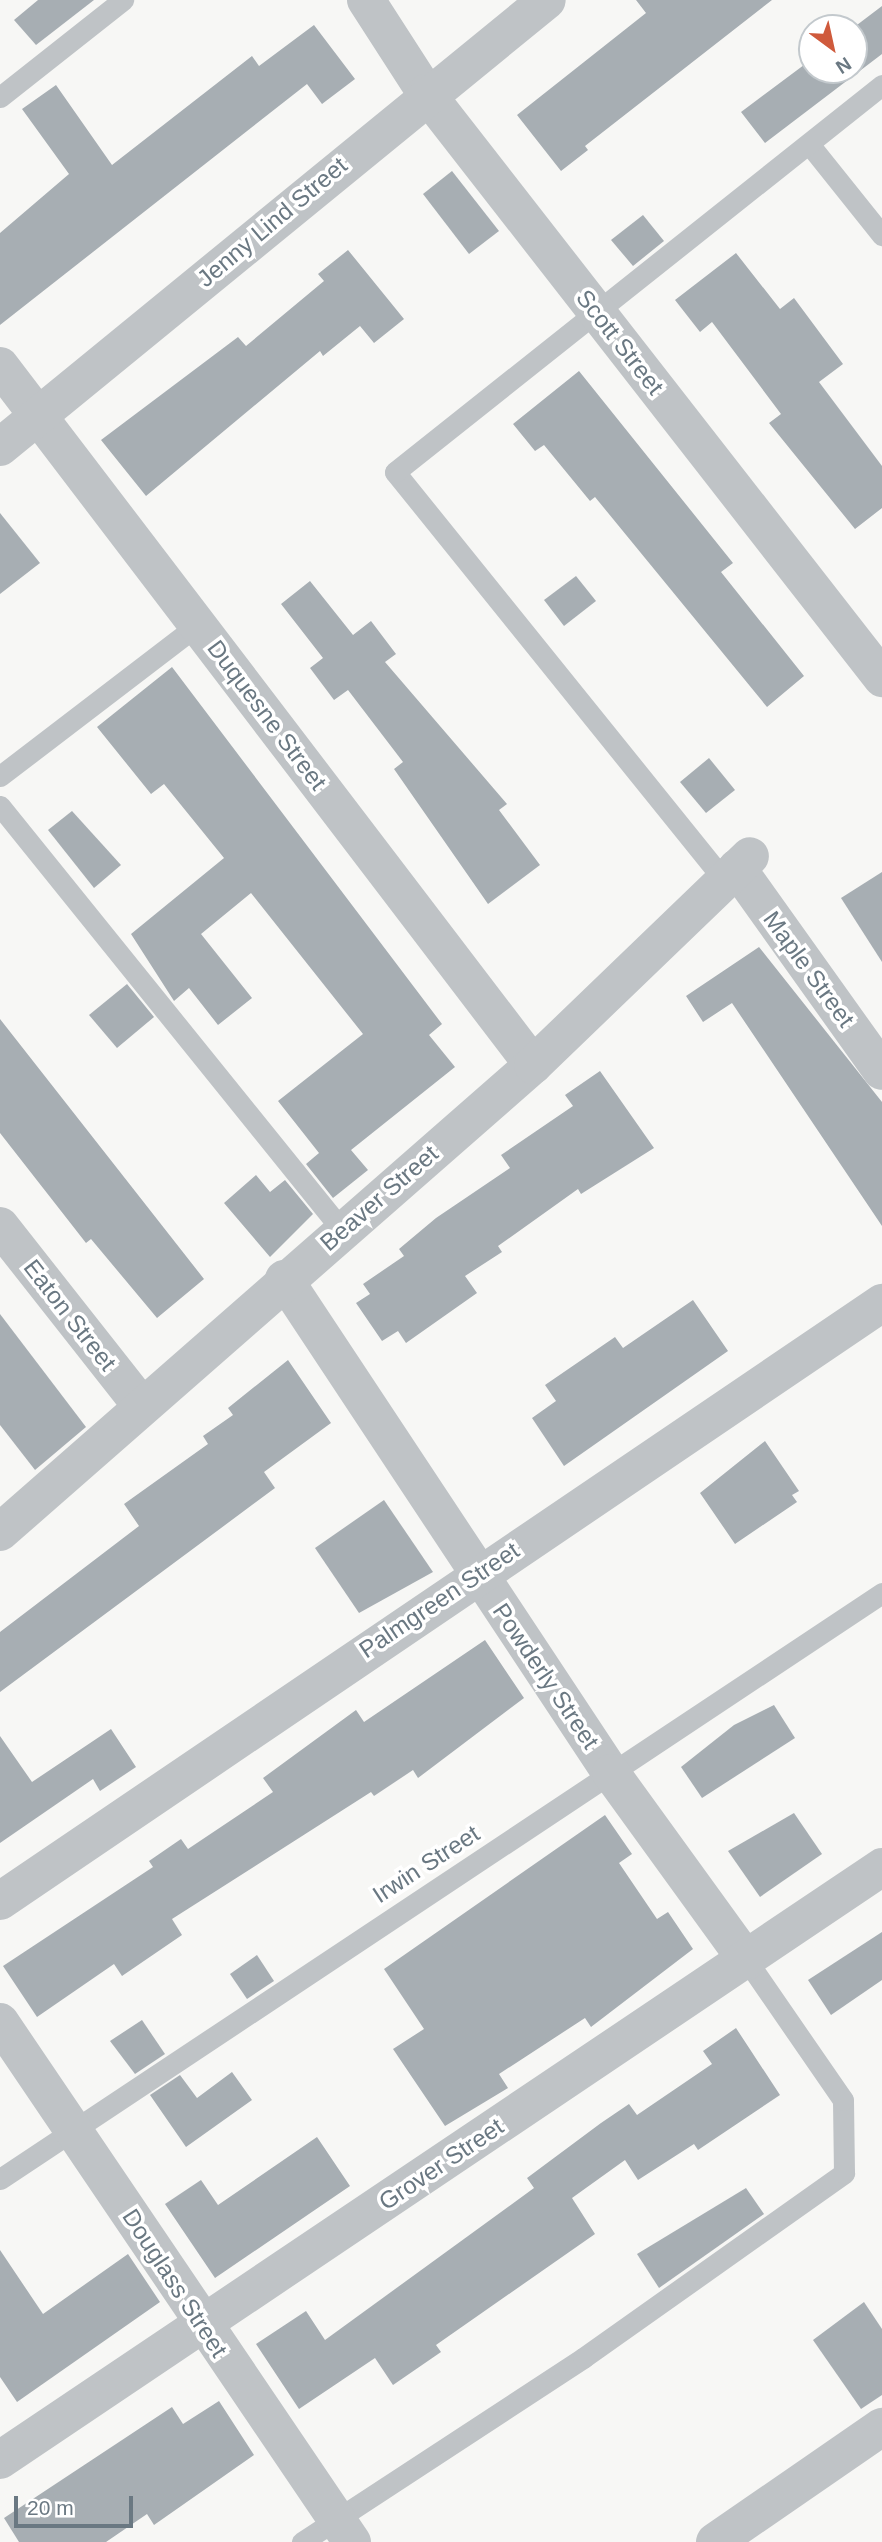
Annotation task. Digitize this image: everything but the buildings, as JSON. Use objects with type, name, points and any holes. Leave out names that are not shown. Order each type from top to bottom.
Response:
[{"type":"street","name":"Scott Street","points":[[366,0],[426,93],[882,678]]},
{"type":"street","name":"Jenny Lind Street","points":[[0,447],[41,416],[426,93],[547,0]]},
{"type":"street","name":"Duquesne Street","points":[[0,366],[41,416],[533,1065]]},
{"type":"street","name":"Beaver Street","points":[[0,1532],[140,1405],[533,1065],[737,868]]},
{"type":"street","name":"Maple Street","points":[[737,868],[882,1070]]},
{"type":"street","name":"Eaton Street","points":[[0,1226],[140,1405]]},
{"type":"street","name":"Powderly Street","points":[[284,1279],[611,1773],[747,1961]]},
{"type":"street","name":"Palmgreen Street","points":[[0,1901],[477,1573],[882,1303]]},
{"type":"street","name":"Grover Street","points":[[0,2460],[747,1961],[882,1867]]},
{"type":"street","name":"Douglass Street","points":[[0,2022],[75,2127],[200,2325],[344,2530]]},
{"type":"street","points":[[715,2542],[882,2427]]},
{"type":"lane","points":[[0,97],[123,0]]},
{"type":"lane","points":[[737,868],[395,472],[598,314],[882,85]]},
{"type":"lane","points":[[809,144],[882,236]]},
{"type":"lane","points":[[0,776],[199,624]]},
{"type":"lane","points":[[0,806],[342,1230]]},
{"type":"lane","name":"Irwin Street","points":[[0,2179],[882,1593]]},
{"type":"lane","points":[[302,2542],[344,2530],[844,2173],[843,2100],[747,1961]]}]
